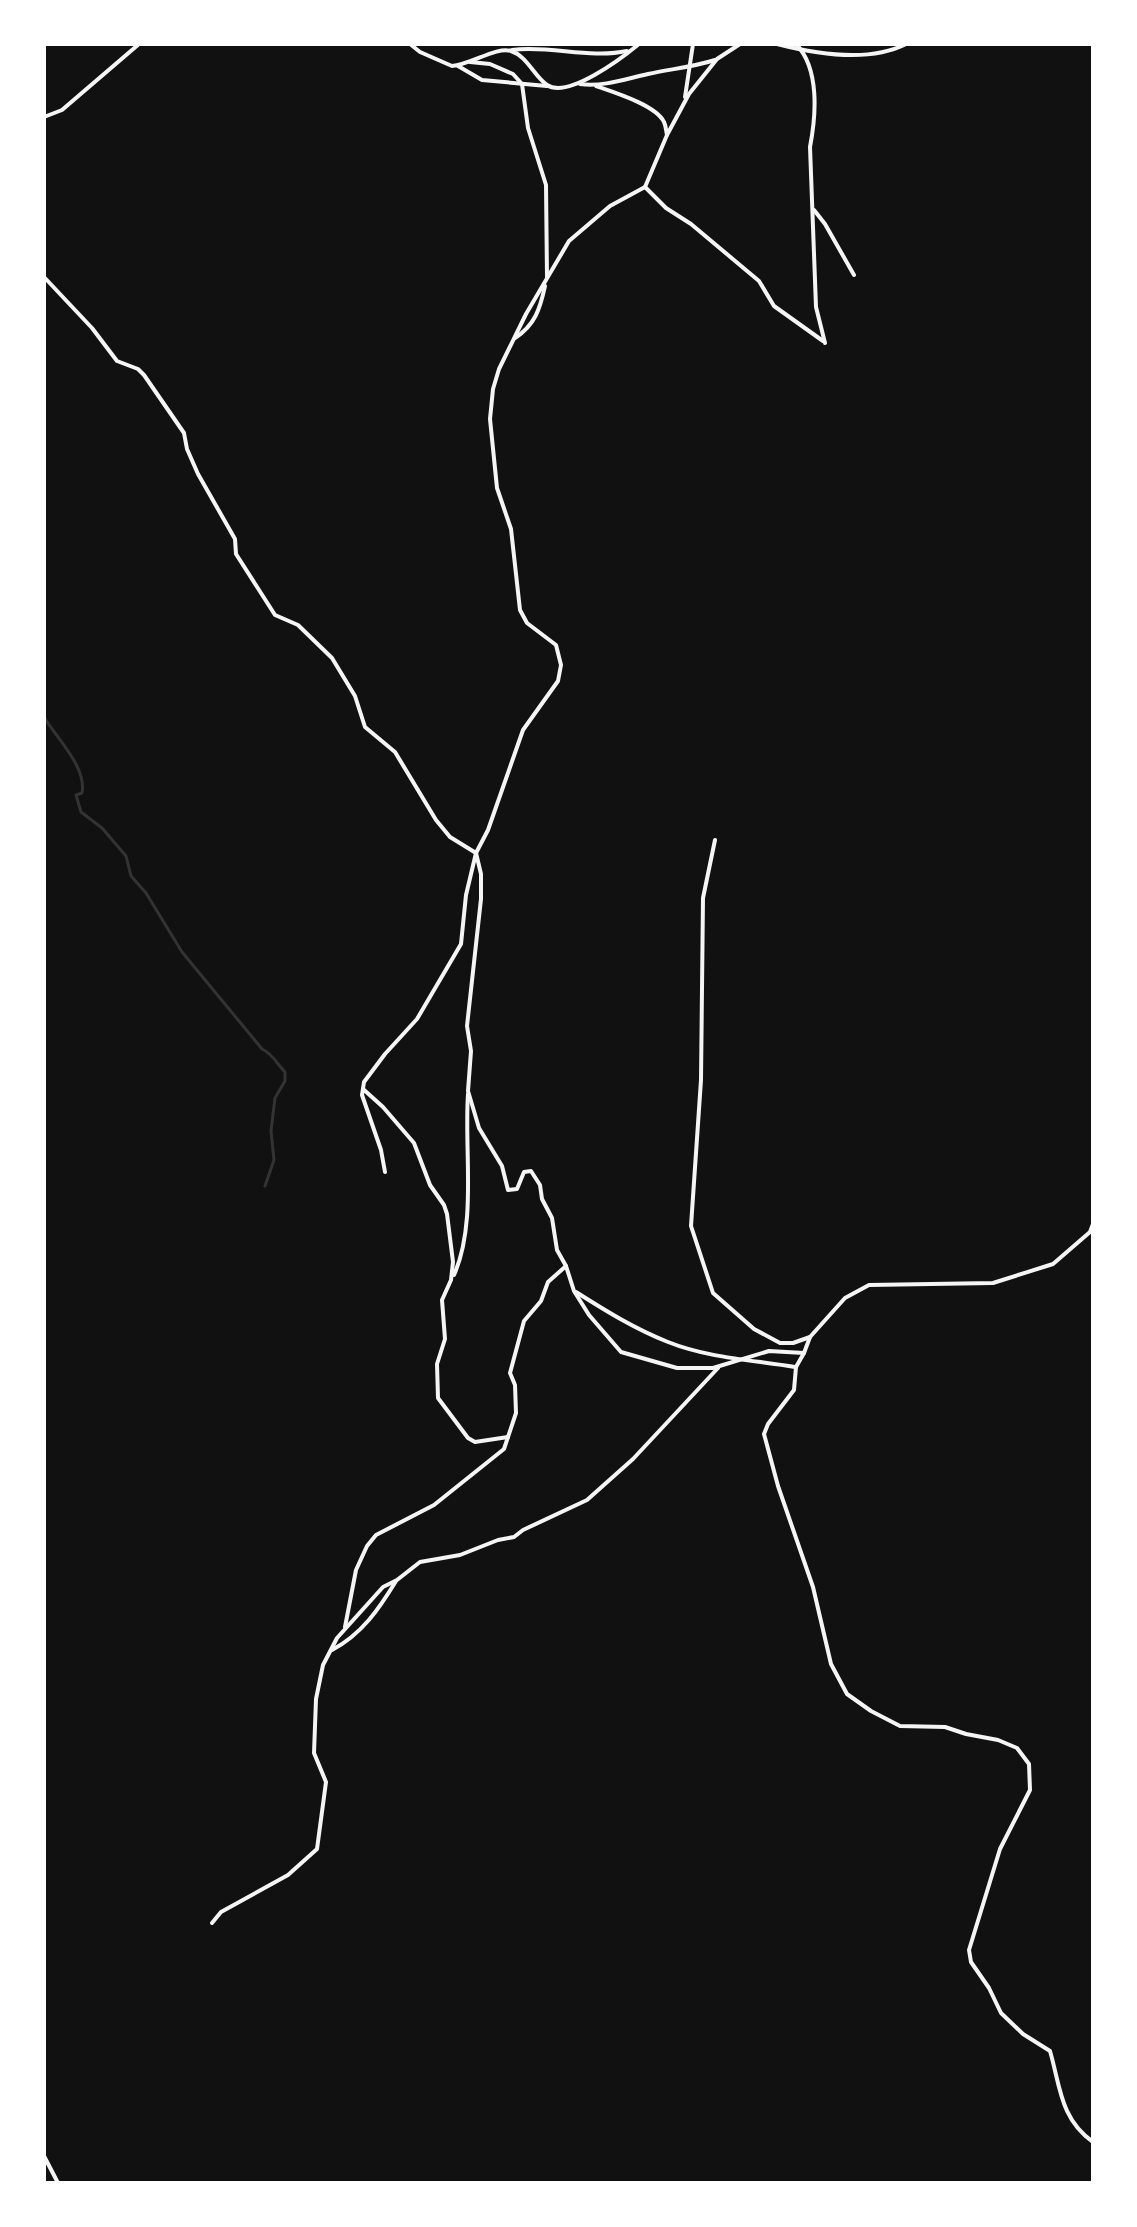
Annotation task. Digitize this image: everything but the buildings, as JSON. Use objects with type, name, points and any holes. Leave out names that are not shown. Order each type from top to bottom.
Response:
[{"type":"street","points":[[44,117],[62,110],[139,44]]},
{"type":"street","points":[[410,44],[420,52],[458,66],[482,80],[558,88],[580,84],[624,96],[664,121],[667,135]]},
{"type":"street","points":[[580,84],[639,44]]},
{"type":"street","points":[[685,102],[693,44]]},
{"type":"street","points":[[594,86],[690,68],[717,59],[740,44]]},
{"type":"street","points":[[777,44],[832,54],[881,53],[906,44]]},
{"type":"street","points":[[645,187],[666,208],[691,224],[759,281],[774,306],[825,343],[816,307],[810,147],[814,108],[812,72],[803,51],[796,44]]},
{"type":"street","points":[[458,66],[499,50],[528,47],[605,54],[632,50]]},
{"type":"street","points":[[510,50],[521,56],[548,86]]},
{"type":"street","points":[[385,1172],[381,1150],[362,1095],[364,1082],[417,1019],[461,944],[466,895],[476,853],[488,830],[523,730],[558,681],[561,665],[556,645],[527,623],[520,610],[511,529],[497,488],[490,419],[493,389],[513,339],[569,241],[610,206],[645,187],[685,102],[717,59]]},
{"type":"street","points":[[470,62],[502,69],[513,74],[522,84],[528,128],[546,185],[547,279],[530,328],[513,339]]},
{"type":"street","points":[[812,208],[825,224],[854,275]]},
{"type":"street","points":[[44,277],[92,328],[117,361],[138,369],[144,375],[184,433],[198,474],[235,539],[236,554],[275,615],[298,625],[332,658],[355,696],[365,727],[395,752],[436,820],[450,837],[476,853],[481,874],[481,899],[467,1026],[471,1051],[466,1205],[462,1245],[442,1300],[445,1339],[437,1364],[438,1398],[468,1438],[475,1442],[509,1437]]},
{"type":"street","points":[[715,840],[703,898],[701,1080],[691,1226],[713,1293],[754,1329],[780,1343],[793,1343],[810,1337]]},
{"type":"street","points":[[363,1089],[414,1143],[430,1185],[444,1205],[453,1262],[451,1280]]},
{"type":"street","points":[[468,1091],[479,1128],[502,1166],[508,1190],[517,1189],[524,1172],[531,1171],[535,1175],[552,1218],[557,1250],[574,1291],[589,1315],[621,1352],[677,1368],[720,1366],[769,1351],[804,1353]]},
{"type":"street","points":[[1093,1224],[1090,1232],[1053,1264],[993,1283],[869,1285],[845,1298],[810,1337],[796,1367],[794,1390],[764,1434],[813,1587],[831,1664],[847,1694],[900,1726],[945,1727],[998,1740],[1017,1748],[1029,1764],[1030,1790],[1000,1849],[969,1950],[971,1962],[1001,2013],[1023,2034],[1050,2051],[1056,2087],[1079,2133],[1093,2142]]},
{"type":"street","points":[[344,1630],[356,1570],[376,1535],[434,1505],[504,1449],[516,1413],[515,1385],[510,1373],[524,1321],[541,1301],[548,1282],[566,1266]]},
{"type":"street","points":[[574,1291],[627,1324],[670,1343],[709,1354],[796,1367]]},
{"type":"street","points":[[212,1923],[221,1912],[288,1875],[317,1849],[326,1782],[314,1753],[316,1699],[323,1665],[344,1630],[383,1587],[420,1562],[460,1555],[514,1537],[587,1500],[633,1459],[720,1366]]},
{"type":"street","points":[[330,1651],[355,1636],[372,1618],[397,1580]]},
{"type":"street","points":[[44,2156],[58,2183]]},
{"type":"waterway","points":[[44,717],[80,773],[82,793],[76,795],[81,812],[102,828],[126,856],[131,876],[146,893],[182,952],[262,1049],[285,1072],[285,1081],[275,1098],[271,1131],[274,1160],[265,1186]]}]
